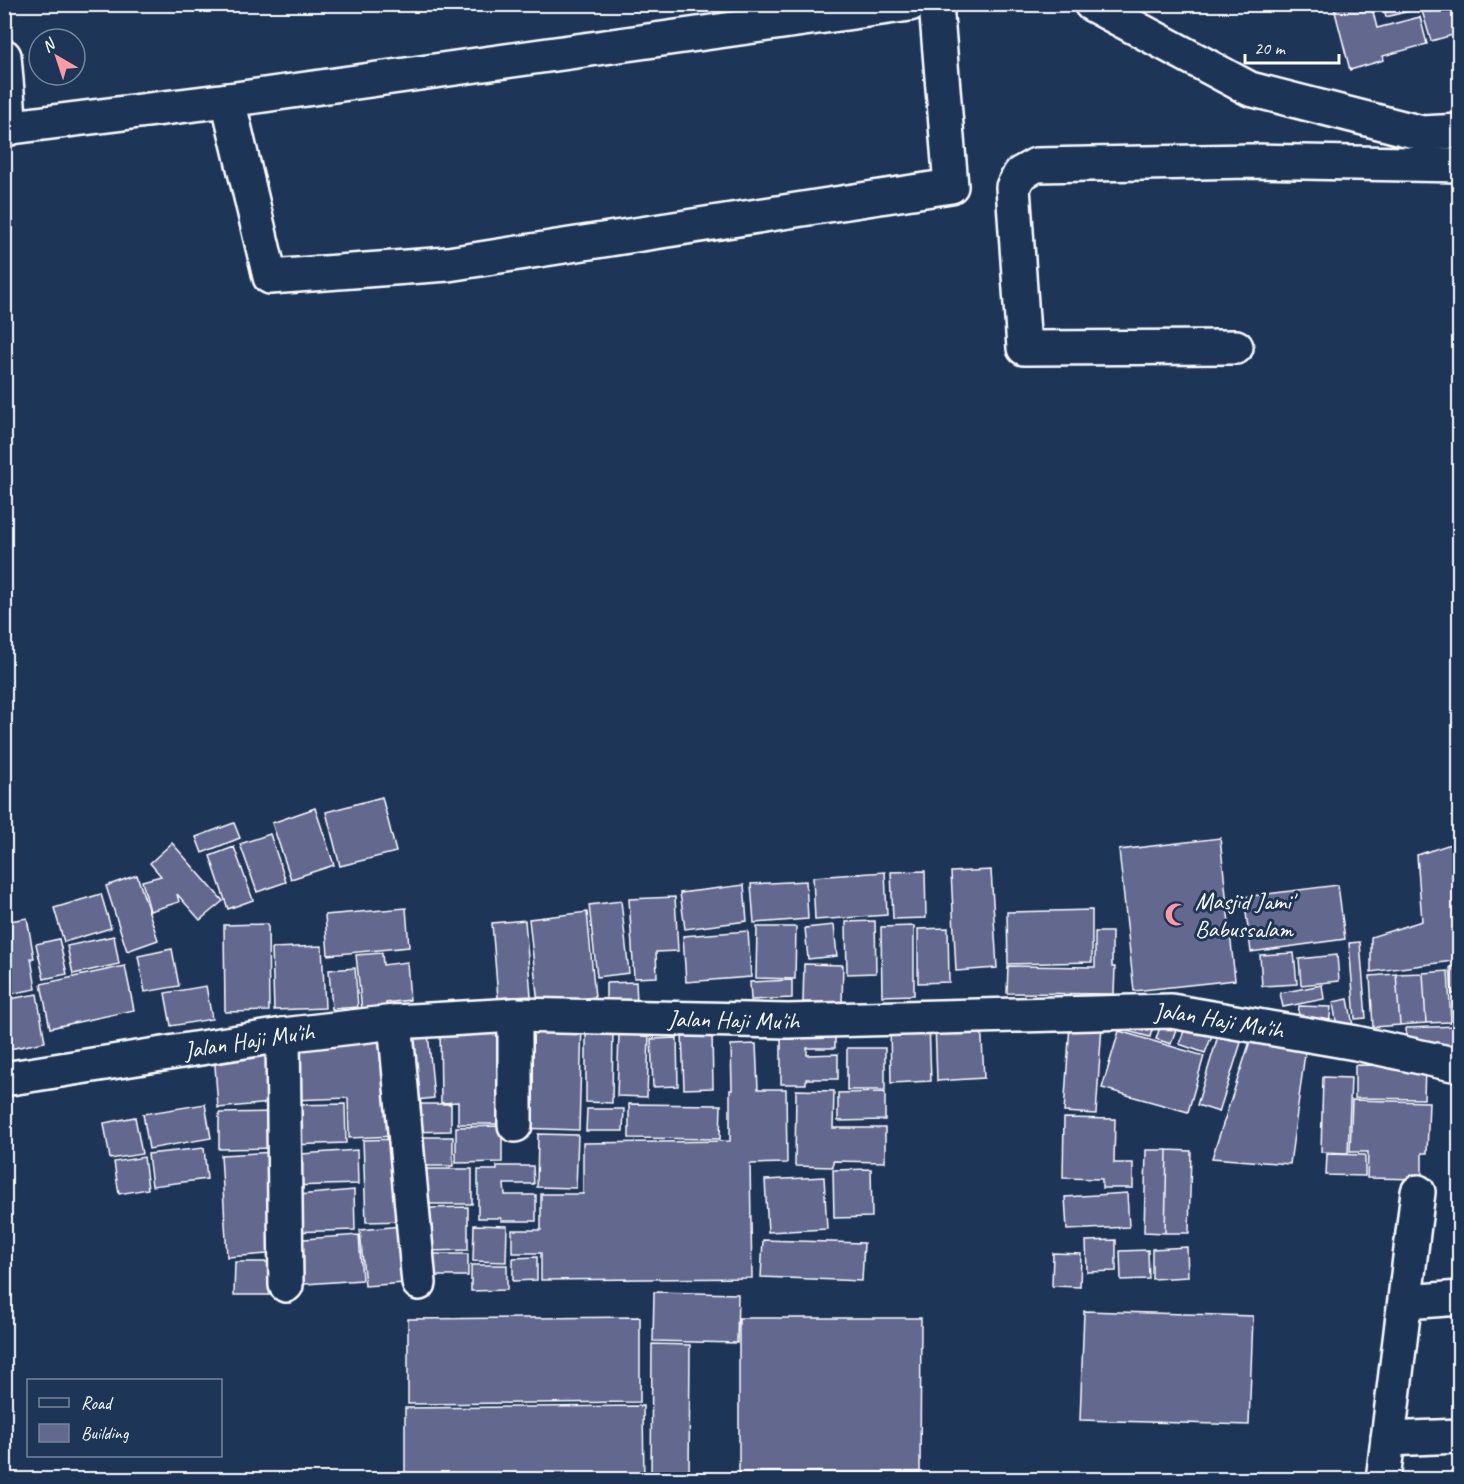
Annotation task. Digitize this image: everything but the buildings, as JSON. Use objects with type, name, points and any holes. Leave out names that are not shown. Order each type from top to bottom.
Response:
[{"type":"street","points":[[4,56],[7,128],[228,100],[910,4]]},
{"type":"street","points":[[228,100],[270,277],[448,264],[951,186],[936,4]]},
{"type":"street","points":[[1091,4],[1250,88],[1422,133],[1460,131]]},
{"type":"street","points":[[1236,347],[1024,348],[1013,187],[1020,174],[1036,165],[1251,161],[1460,165]]},
{"type":"street","name":"Jalan Haji Mu'ih","points":[[4,1079],[283,1035],[395,1022],[516,1015],[788,1021],[1171,1011],[1356,1043],[1453,1064],[1460,1063]]},
{"type":"street","points":[[515,1125],[516,1015]]},
{"type":"street","points":[[395,1022],[419,1283]]},
{"type":"street","points":[[283,1035],[286,1285]]},
{"type":"street","points":[[1383,1479],[1418,1192]]},
{"type":"street","points":[[1406,1302],[1460,1298]]},
{"type":"street","points":[[1388,1439],[1460,1436]]},
{"type":"place","name":"Masjid Jami' Babussalam","points":[[1177,915]]}]
